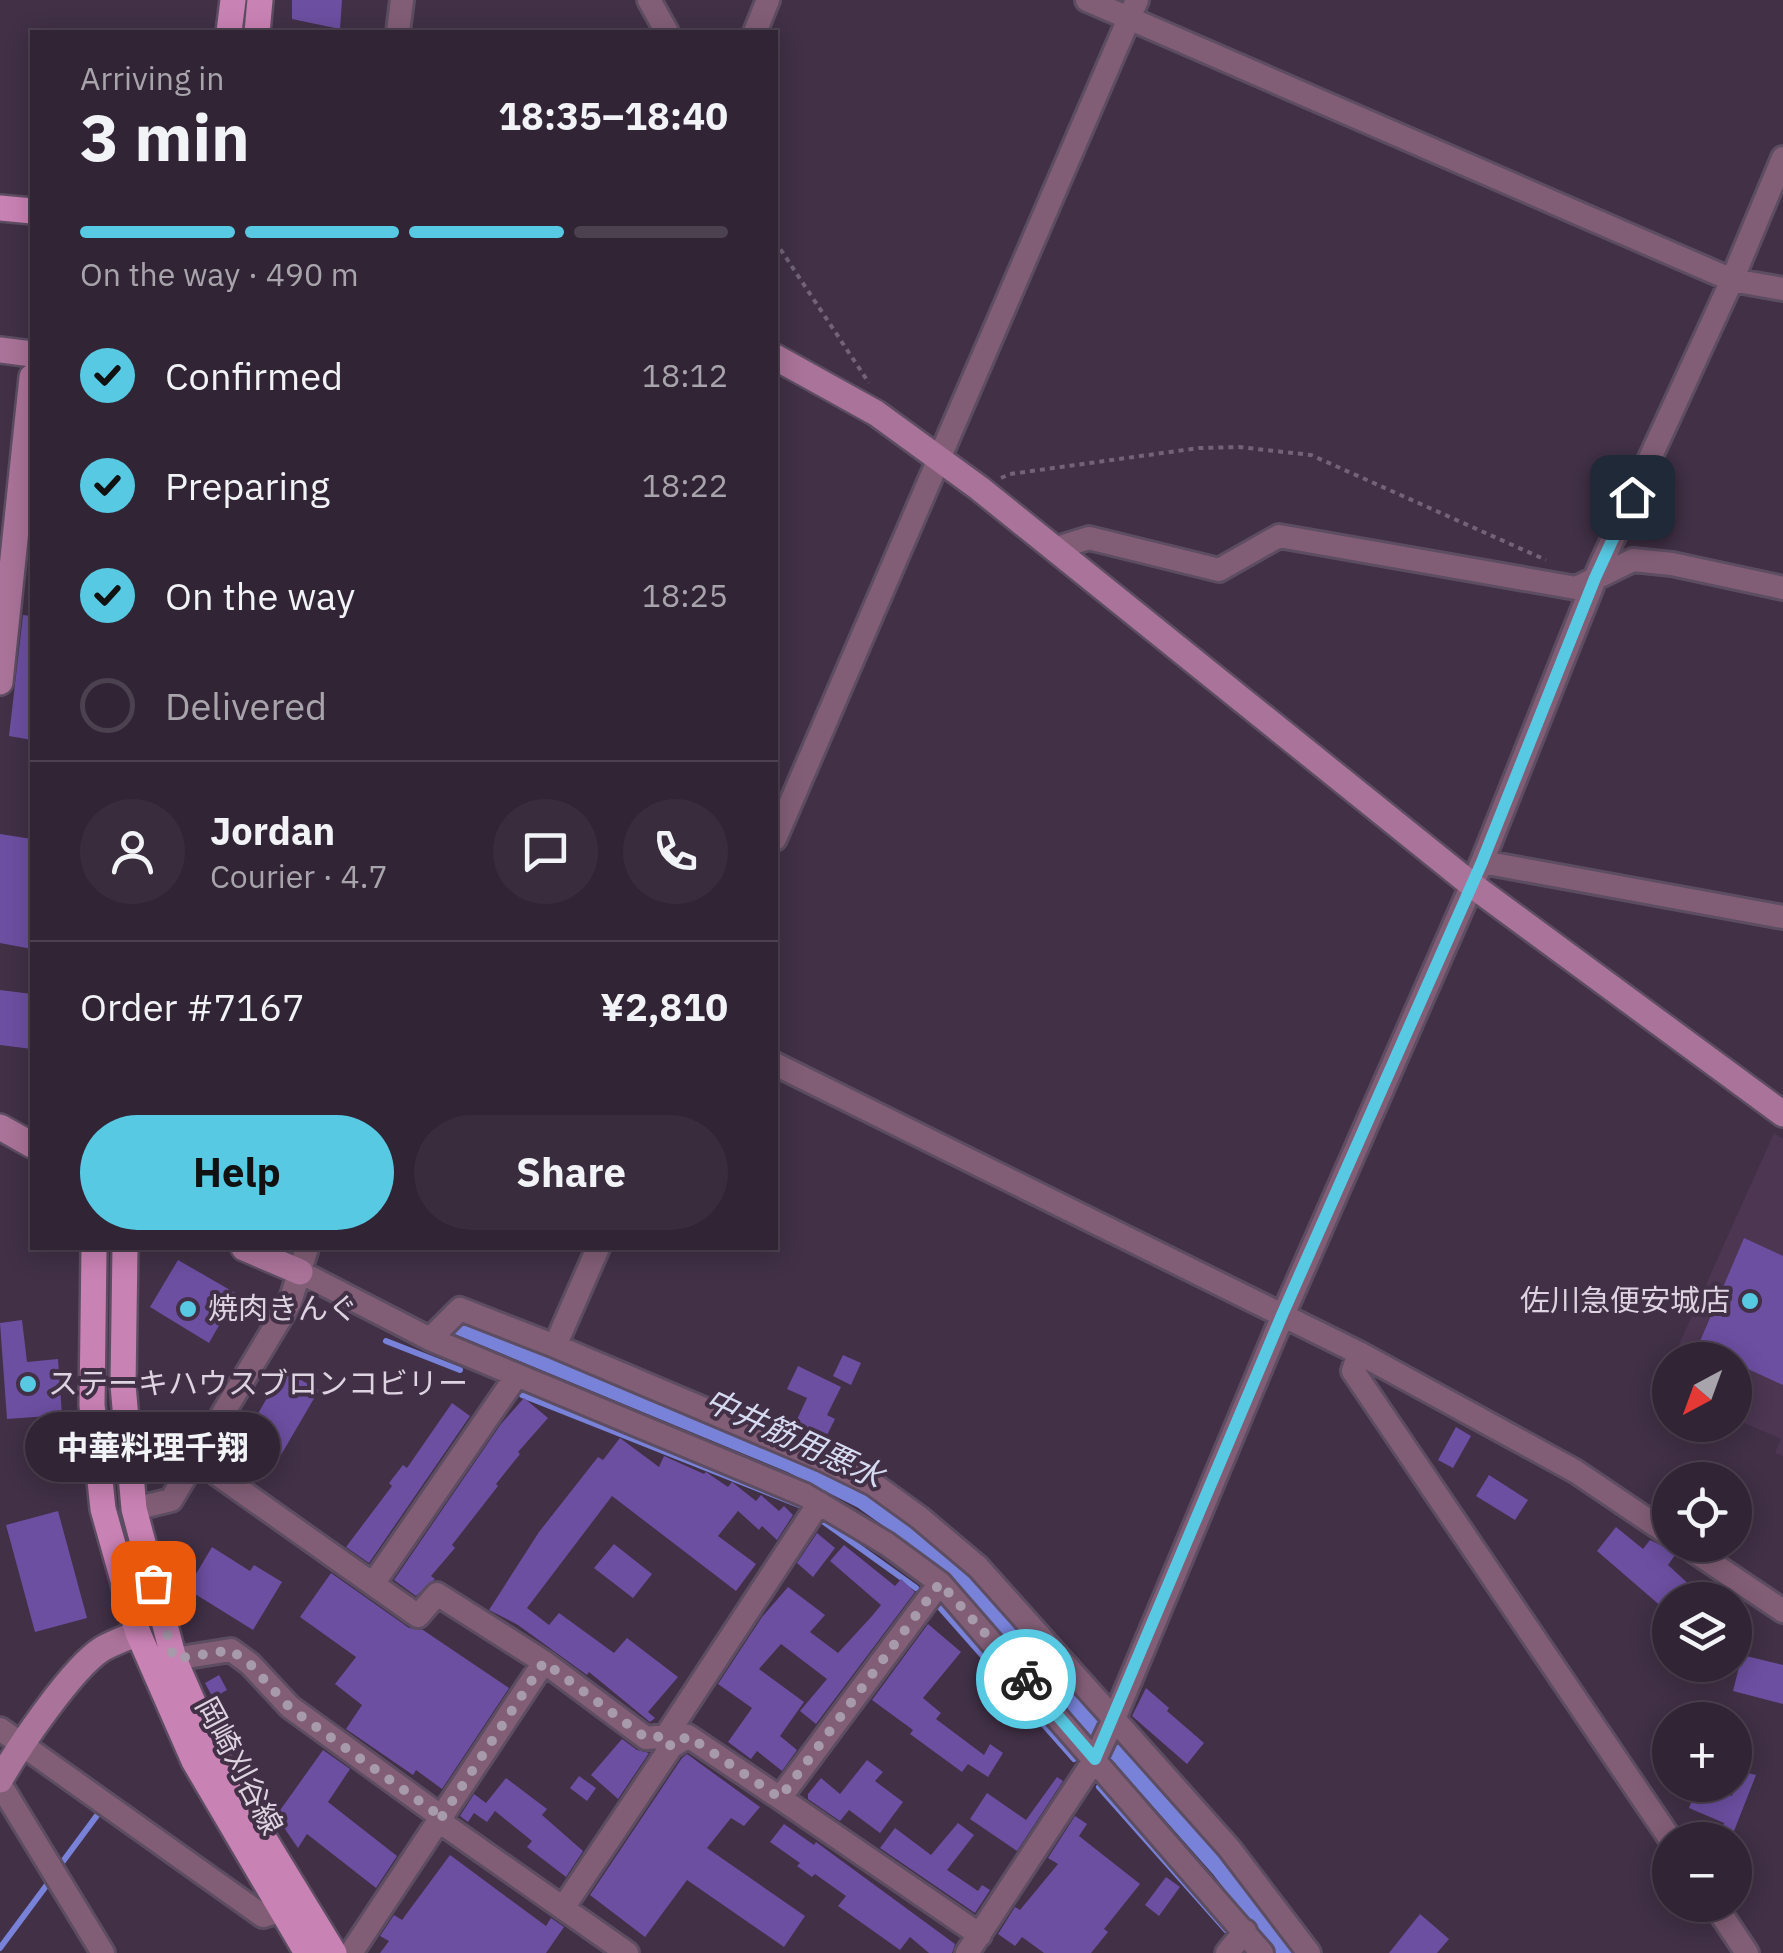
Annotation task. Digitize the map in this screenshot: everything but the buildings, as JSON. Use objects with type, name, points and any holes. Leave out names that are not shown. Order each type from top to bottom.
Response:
[{"type":"main road","points":[[229,30],[233,0]]},
{"type":"main road","points":[[257,30],[260,0]]},
{"type":"main road","points":[[0,208],[30,211]]},
{"type":"main road","name":"岡崎刈谷線","points":[[94,1250],[92,1405],[103,1509],[138,1633],[194,1761],[307,1953]]},
{"type":"main road","name":"岡崎刈谷線","points":[[125,1250],[122,1386],[134,1509],[174,1659],[224,1773],[334,1953]]},
{"type":"street","points":[[398,30],[402,0]]},
{"type":"street","points":[[649,0],[666,30]]},
{"type":"street","points":[[755,30],[768,0]]},
{"type":"street","points":[[1087,0],[1133,9],[1732,280],[1783,289]]},
{"type":"street","points":[[778,832],[1133,9]]},
{"type":"street","points":[[196,1459],[418,1616],[437,1594],[544,1662],[646,1738],[668,1741],[688,1736],[780,1798],[974,1944],[1095,1759],[1114,1719],[1282,1315],[1477,874],[1595,578],[1732,280],[1783,158]]},
{"type":"street","points":[[0,350],[30,354]]},
{"type":"street","points":[[778,359],[876,412],[979,488],[1783,1114]]},
{"type":"street","points":[[0,682],[21,600],[30,418]]},
{"type":"street","points":[[1056,548],[1089,538],[1219,570],[1279,536],[1576,588],[1633,560],[1672,564],[1783,588]]},
{"type":"street","points":[[1477,874],[1783,917]]},
{"type":"street","points":[[778,1065],[1359,1353],[1575,1471],[1652,1523]]},
{"type":"street","points":[[0,1127],[30,1143]]},
{"type":"street","points":[[254,1250],[303,1260],[430,1339],[812,1499],[886,1544],[940,1583],[1262,1953]]},
{"type":"street","points":[[555,1346],[597,1250]]},
{"type":"street","points":[[134,1509],[171,1500],[290,1302],[303,1260]]},
{"type":"street","points":[[430,1339],[460,1309],[822,1459],[873,1484],[978,1567],[1229,1848],[1309,1953]]},
{"type":"street","points":[[1359,1353],[1353,1371],[1659,1822]]},
{"type":"street","points":[[373,1584],[517,1375]]},
{"type":"street","points":[[563,1908],[812,1499],[822,1459]]},
{"type":"street","points":[[1710,1562],[1783,1611]]},
{"type":"street","points":[[780,1798],[940,1583]]},
{"type":"street","points":[[104,1953],[0,1782],[10,1736],[100,1650],[138,1633]]},
{"type":"street","points":[[174,1659],[231,1650],[250,1664],[290,1708],[436,1813],[439,1821],[627,1953]]},
{"type":"street","points":[[351,1953],[544,1662]]},
{"type":"street","points":[[10,1736],[263,1916],[282,1910]]},
{"type":"street","points":[[1727,1922],[1748,1953]]},
{"type":"street","points":[[1227,1953],[1245,1931]]},
{"type":"path","points":[[778,246],[874,390],[876,412]]},
{"type":"path","points":[[979,488],[1010,474],[1199,448],[1239,447],[1311,455],[1552,563]]},
{"type":"shaded area","name":"佐川急便安城店","points":[[1774,1133],[1783,1139],[1783,1456],[1775,1453],[1781,1439],[1752,1426],[1752,1342],[1680,1342]]},
{"type":"waterway","name":"中井筋用悪水","points":[[459,1325],[792,1463],[863,1499],[909,1532],[962,1576],[1220,1867],[1286,1953]]},
{"type":"waterway","points":[[386,1341],[460,1370]]},
{"type":"waterway","points":[[522,1395],[799,1505]]},
{"type":"waterway","points":[[817,1517],[916,1588]]},
{"type":"waterway","points":[[935,1602],[1074,1759]]},
{"type":"waterway","points":[[1099,1787],[1226,1930]]},
{"type":"waterway","points":[[61,1864],[101,1810]]},
{"type":"waterway","points":[[0,1948],[49,1882]]},
{"type":"way so far","points":[[153,1583],[174,1659],[231,1650],[250,1664],[290,1708],[436,1813],[439,1821],[544,1662],[646,1738],[666,1736],[671,1747],[688,1736],[780,1798],[940,1583],[1026,1679]]},
{"type":"place","name":"佐川急便安城店","points":[[1750,1301]]},
{"type":"place","name":"焼肉きんぐ","points":[[188,1309]]},
{"type":"place","name":"ステーキハウスブロンコビリー","points":[[28,1384]]},
{"type":"place","name":"中華料理千翔","points":[[153,1583]]},
{"type":"route","points":[[1026,1679],[1095,1759],[1282,1315],[1482,862],[1595,578],[1632,497]]}]
